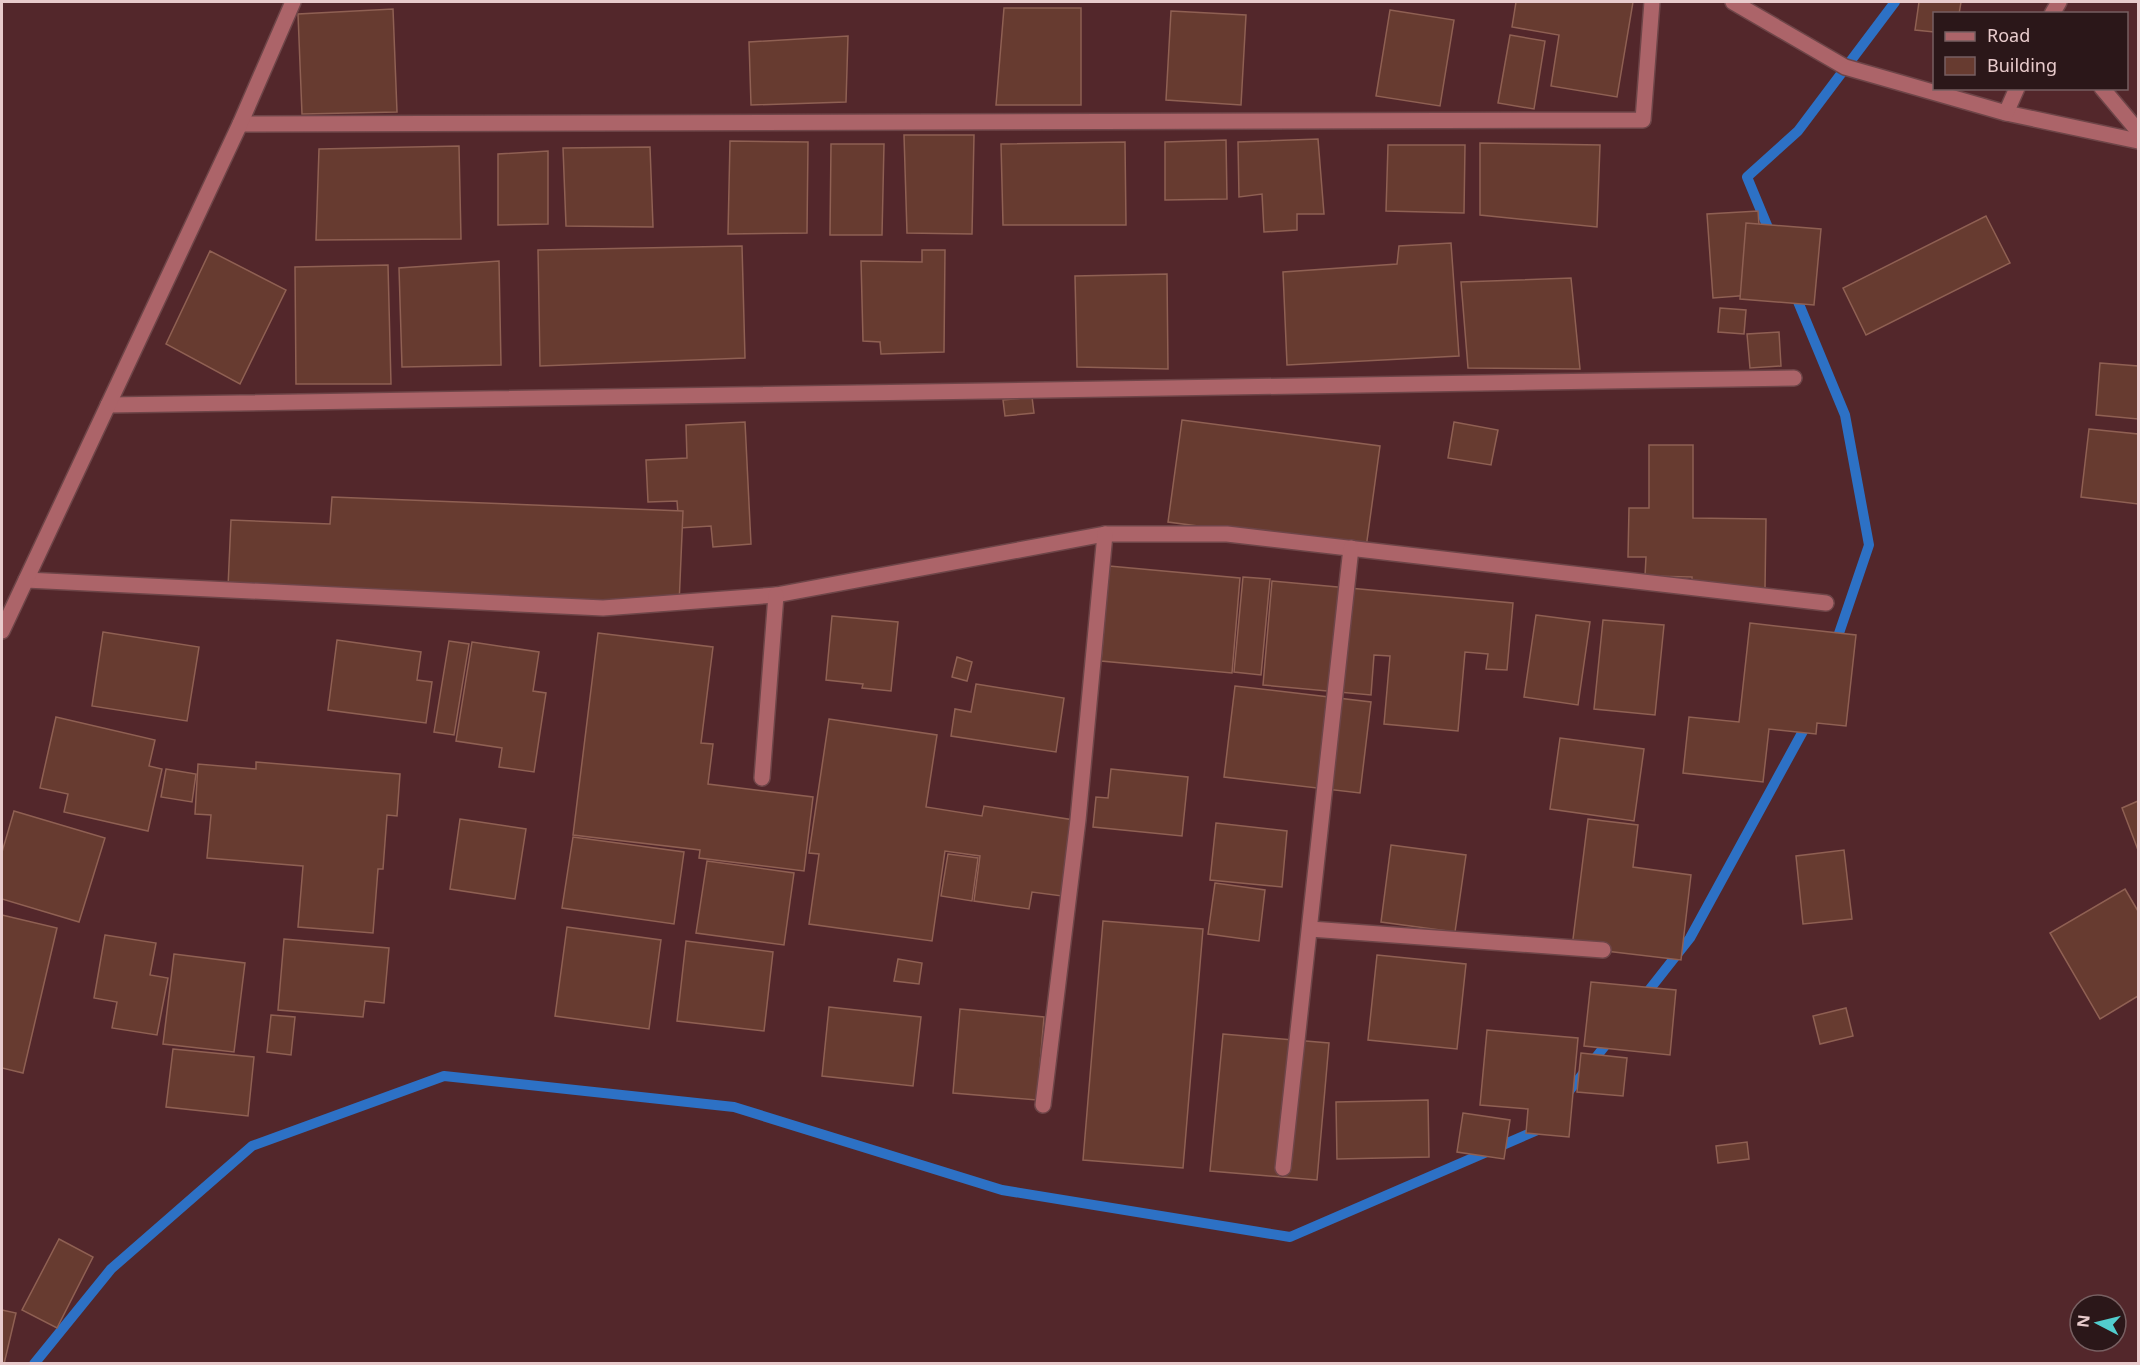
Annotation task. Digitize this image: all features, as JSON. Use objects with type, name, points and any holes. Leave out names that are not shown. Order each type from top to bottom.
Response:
[{"type":"street","points":[[2,632],[240,124],[293,2]]},
{"type":"street","points":[[240,124],[1643,120],[1652,2]]},
{"type":"street","points":[[1733,2],[1845,67],[2006,113],[2139,141]]},
{"type":"street","points":[[2006,113],[2016,90]]},
{"type":"street","points":[[2104,90],[2139,131]]},
{"type":"street","points":[[108,405],[1794,378]]},
{"type":"street","points":[[26,580],[603,608],[776,595],[1106,534],[1227,534],[1826,603]]},
{"type":"street","points":[[1043,1105],[1078,820],[1106,534]]},
{"type":"street","points":[[1283,1167],[1351,548]]},
{"type":"street","points":[[762,778],[776,595]]},
{"type":"street","points":[[1310,929],[1603,950]]},
{"type":"building","points":[[1516,2],[1633,2],[1617,97],[1551,86],[1559,35],[1512,27]]},
{"type":"building","points":[[1919,2],[1961,2],[1959,12],[1933,12],[1933,32],[1915,30]]},
{"type":"building","points":[[1004,8],[1081,8],[1081,105],[996,105]]},
{"type":"building","points":[[393,9],[397,112],[302,114],[298,14]]},
{"type":"building","points":[[1390,10],[1454,20],[1440,106],[1376,96]]},
{"type":"building","points":[[1171,11],[1246,15],[1241,105],[1166,100]]},
{"type":"building","points":[[1510,35],[1545,41],[1534,109],[1498,103]]},
{"type":"building","points":[[848,36],[846,102],[751,105],[749,42]]},
{"type":"building","points":[[904,135],[974,135],[972,234],[907,233]]},
{"type":"building","points":[[1318,139],[1324,214],[1297,214],[1297,230],[1264,232],[1262,194],[1239,197],[1238,142]]},
{"type":"building","points":[[1226,140],[1227,199],[1165,200],[1165,142]]},
{"type":"building","points":[[730,141],[808,142],[807,233],[728,234]]},
{"type":"building","points":[[1125,142],[1126,225],[1003,225],[1001,144]]},
{"type":"building","points":[[1480,143],[1600,145],[1597,227],[1480,215]]},
{"type":"building","points":[[831,144],[884,144],[882,235],[830,235]]},
{"type":"building","points":[[1388,145],[1465,145],[1464,213],[1386,211]]},
{"type":"building","points":[[459,146],[461,239],[316,240],[319,149]]},
{"type":"building","points":[[650,147],[653,227],[566,226],[563,148]]},
{"type":"building","points":[[548,151],[548,224],[498,225],[498,154]]},
{"type":"building","points":[[1758,211],[1764,294],[1713,298],[1707,214]]},
{"type":"building","points":[[1986,216],[2010,263],[1866,335],[1843,288]]},
{"type":"building","points":[[1746,223],[1821,229],[1814,305],[1740,299]]},
{"type":"building","points":[[1451,243],[1459,356],[1287,365],[1283,272],[1397,264],[1399,246]]},
{"type":"building","points":[[742,246],[745,358],[540,366],[538,250]]},
{"type":"building","points":[[922,250],[945,250],[944,352],[881,354],[880,342],[863,341],[861,261],[922,262]]},
{"type":"building","points":[[210,251],[286,290],[240,384],[166,344]]},
{"type":"building","points":[[499,261],[501,365],[402,367],[399,268]]},
{"type":"building","points":[[388,265],[391,384],[296,384],[295,267]]},
{"type":"building","points":[[1167,274],[1168,369],[1077,367],[1075,276]]},
{"type":"building","points":[[1571,278],[1580,369],[1468,368],[1461,282]]},
{"type":"building","points":[[1720,308],[1746,310],[1744,334],[1718,332]]},
{"type":"building","points":[[1779,332],[1781,366],[1750,368],[1747,334]]},
{"type":"building","points":[[2100,363],[2138,366],[2138,419],[2096,415]]},
{"type":"building","points":[[1032,397],[1034,413],[1005,416],[1003,400]]},
{"type":"building","points":[[1182,420],[1380,446],[1366,548],[1168,522]]},
{"type":"building","points":[[745,422],[751,544],[713,547],[711,526],[679,528],[677,501],[648,502],[646,460],[687,458],[686,425]]},
{"type":"building","points":[[1454,422],[1498,430],[1491,465],[1448,458]]},
{"type":"building","points":[[2089,429],[2138,434],[2138,504],[2081,497]]},
{"type":"building","points":[[1649,445],[1693,445],[1693,518],[1766,519],[1765,589],[1692,589],[1692,577],[1645,576],[1646,557],[1628,557],[1629,508],[1649,508]]},
{"type":"building","points":[[332,497],[683,511],[679,605],[228,587],[231,520],[330,524]]},
{"type":"building","points":[[1109,566],[1240,578],[1232,673],[1101,661]]},
{"type":"building","points":[[1243,577],[1270,579],[1261,675],[1234,672]]},
{"type":"building","points":[[1272,581],[1513,603],[1507,670],[1486,669],[1488,654],[1465,652],[1458,731],[1384,724],[1390,656],[1374,655],[1371,695],[1263,685]]},
{"type":"building","points":[[1536,615],[1590,622],[1578,705],[1524,697]]},
{"type":"building","points":[[832,616],[898,622],[891,691],[862,688],[863,684],[826,680]]},
{"type":"building","points":[[1603,620],[1664,625],[1655,715],[1594,709]]},
{"type":"building","points":[[1750,623],[1856,635],[1846,726],[1817,723],[1816,734],[1769,729],[1763,782],[1683,773],[1689,717],[1739,722]]},
{"type":"building","points":[[103,632],[199,647],[187,721],[92,706]]},
{"type":"building","points":[[598,633],[713,647],[701,743],[713,744],[708,784],[813,797],[804,871],[699,858],[700,850],[573,835]]},
{"type":"building","points":[[337,640],[421,652],[417,680],[432,682],[426,723],[328,710]]},
{"type":"building","points":[[449,641],[469,644],[454,735],[434,732]]},
{"type":"building","points":[[472,642],[539,652],[533,691],[546,693],[534,772],[499,767],[502,748],[456,741]]},
{"type":"building","points":[[957,657],[972,662],[967,681],[952,677]]},
{"type":"building","points":[[976,684],[1064,698],[1056,752],[951,736],[955,709],[971,712]]},
{"type":"building","points":[[1235,686],[1371,702],[1360,793],[1224,777]]},
{"type":"building","points":[[56,717],[155,740],[149,766],[162,769],[148,831],[64,812],[68,794],[40,788]]},
{"type":"building","points":[[829,719],[937,735],[926,807],[982,816],[984,806],[1074,820],[1062,896],[1032,892],[1029,909],[974,901],[980,856],[945,851],[932,941],[809,924],[819,854],[809,853]]},
{"type":"building","points":[[1560,738],[1644,749],[1634,821],[1550,809]]},
{"type":"building","points":[[256,762],[400,774],[397,816],[387,815],[383,869],[378,869],[373,933],[298,927],[303,866],[207,858],[211,815],[195,814],[198,764],[256,769]]},
{"type":"building","points":[[166,769],[196,774],[192,802],[161,797]]},
{"type":"building","points":[[1111,769],[1188,777],[1182,836],[1093,827],[1096,797],[1108,798]]},
{"type":"building","points":[[2138,801],[2138,850],[2122,808]]},
{"type":"building","points":[[14,811],[105,838],[79,922],[2,899],[2,852]]},
{"type":"building","points":[[460,819],[526,829],[515,899],[450,889]]},
{"type":"building","points":[[1588,819],[1638,825],[1633,867],[1691,875],[1681,960],[1572,947]]},
{"type":"building","points":[[1216,823],[1287,831],[1282,887],[1210,880]]},
{"type":"building","points":[[573,837],[684,852],[674,924],[562,908]]},
{"type":"building","points":[[1391,845],[1466,855],[1455,932],[1381,922]]},
{"type":"building","points":[[1844,850],[1852,919],[1803,924],[1796,856]]},
{"type":"building","points":[[948,854],[978,858],[972,901],[941,896]]},
{"type":"building","points":[[707,861],[794,873],[784,945],[696,933]]},
{"type":"building","points":[[1215,883],[1265,890],[1259,941],[1208,934]]},
{"type":"building","points":[[2125,889],[2138,911],[2138,996],[2100,1019],[2050,933]]},
{"type":"building","points":[[2,915],[57,928],[23,1073],[2,1068]]},
{"type":"building","points":[[1103,921],[1203,929],[1183,1168],[1083,1160]]},
{"type":"building","points":[[567,927],[661,940],[649,1029],[555,1016]]},
{"type":"building","points":[[105,935],[156,943],[150,975],[168,978],[157,1035],[112,1028],[117,1002],[94,998]]},
{"type":"building","points":[[284,939],[389,948],[384,1003],[365,1001],[363,1017],[278,1010]]},
{"type":"building","points":[[686,941],[773,952],[764,1031],[677,1021]]},
{"type":"building","points":[[174,954],[245,963],[234,1052],[163,1044]]},
{"type":"building","points":[[1377,955],[1466,964],[1457,1049],[1368,1040]]},
{"type":"building","points":[[898,959],[922,963],[919,984],[894,981]]},
{"type":"building","points":[[1591,982],[1676,990],[1670,1055],[1584,1046]]},
{"type":"building","points":[[829,1007],[921,1017],[913,1086],[822,1076]]},
{"type":"building","points":[[1846,1008],[1853,1036],[1820,1044],[1813,1016]]},
{"type":"building","points":[[960,1009],[1044,1017],[1037,1100],[953,1093]]},
{"type":"building","points":[[271,1015],[295,1017],[291,1055],[267,1052]]},
{"type":"building","points":[[1487,1030],[1578,1038],[1569,1137],[1526,1133],[1528,1109],[1480,1105]]},
{"type":"building","points":[[1223,1034],[1329,1043],[1317,1180],[1210,1171]]},
{"type":"building","points":[[173,1049],[254,1057],[248,1116],[166,1107]]},
{"type":"building","points":[[1581,1053],[1627,1058],[1623,1096],[1577,1092]]},
{"type":"building","points":[[1428,1100],[1429,1157],[1337,1159],[1336,1102]]},
{"type":"building","points":[[1463,1113],[1510,1120],[1504,1159],[1457,1152]]},
{"type":"building","points":[[1747,1142],[1749,1159],[1718,1163],[1716,1146]]},
{"type":"building","points":[[59,1239],[93,1257],[57,1328],[22,1310]]},
{"type":"building","points":[[2,1310],[16,1313],[4,1364],[2,1364]]},
{"type":"waterway","points":[[1771,235],[1747,177],[1798,131],[1895,2]]},
{"type":"waterway","points":[[1794,292],[1845,415],[1869,545],[1835,645]]},
{"type":"waterway","points":[[1642,999],[1690,938],[1808,722]]},
{"type":"waterway","points":[[1566,1095],[1612,1037]]},
{"type":"waterway","points":[[34,1364],[111,1269],[252,1146],[444,1076],[734,1107],[1002,1190],[1290,1237],[1540,1129]]}]
